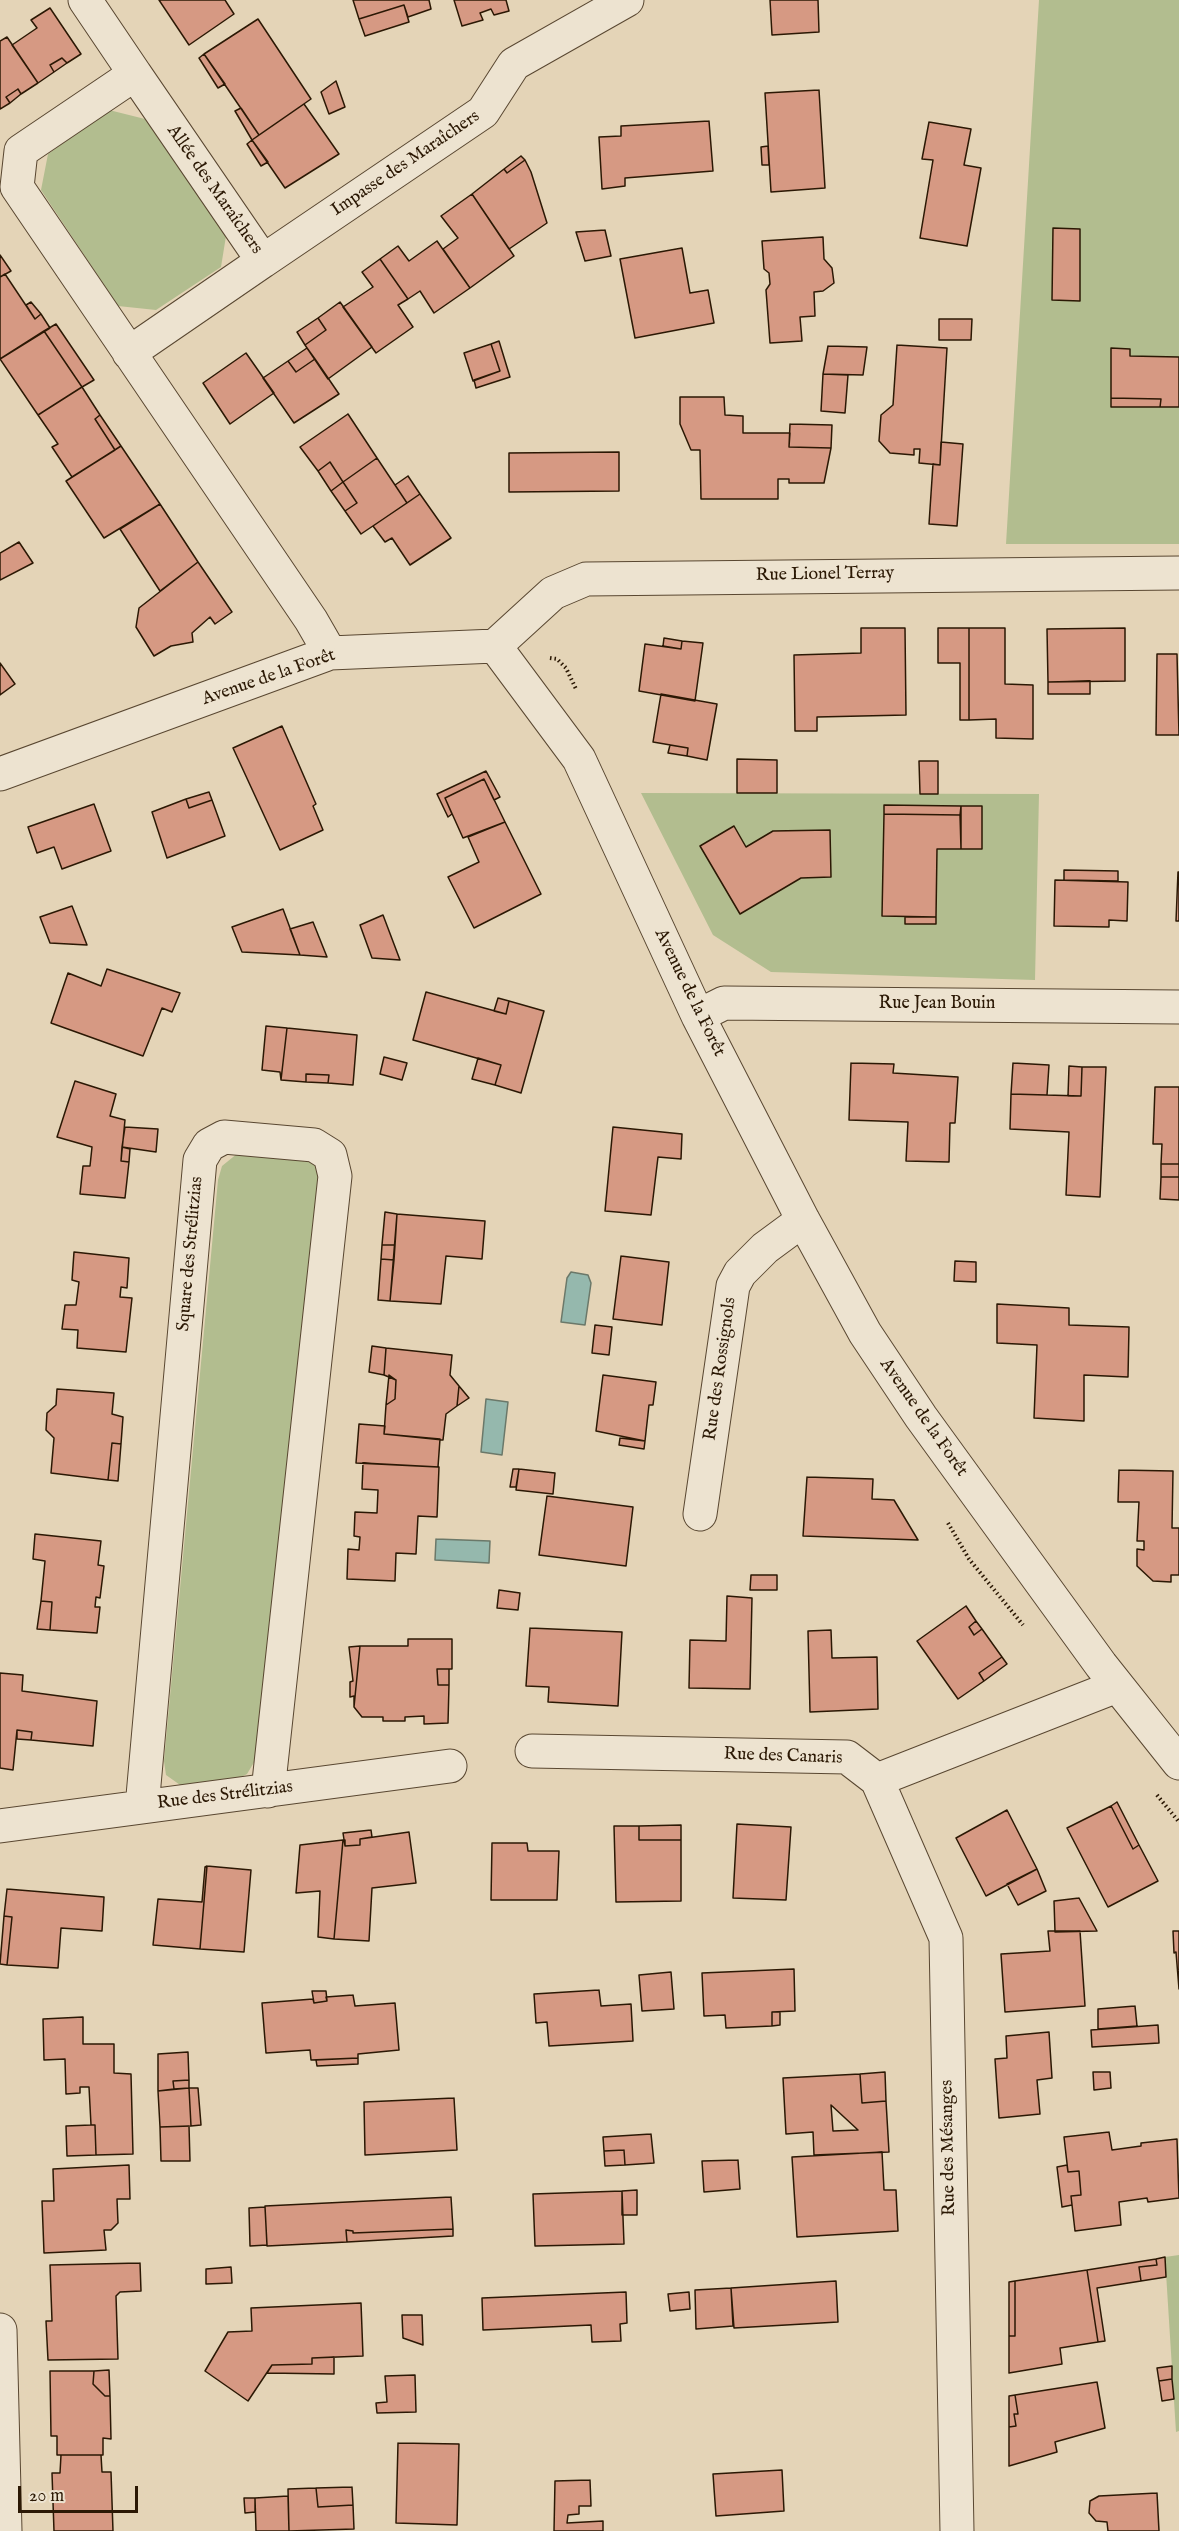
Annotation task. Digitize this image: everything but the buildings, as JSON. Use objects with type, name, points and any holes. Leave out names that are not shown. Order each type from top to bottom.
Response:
[{"type":"street","name":"Allée des Maraîchers","points":[[85,0],[263,261],[129,353]]},
{"type":"street","name":"Impasse des Maraîchers","points":[[263,261],[483,112],[514,64],[627,0]]},
{"type":"street","points":[[135,74],[21,151],[17,187],[311,620],[330,653]]},
{"type":"street","name":"Rue Lionel Terray","points":[[495,646],[553,592],[586,579],[1179,573]]},
{"type":"street","name":"Avenue de la Forêt","points":[[0,774],[330,653],[495,646],[579,759],[698,1016],[803,1220],[865,1333],[921,1417],[1117,1686],[1179,1763]]},
{"type":"street","name":"Rue Jean Bouin","points":[[698,1016],[729,1003],[1179,1007]]},
{"type":"street","name":"Square des Strélitzias","points":[[142,1807],[200,1160],[209,1145],[225,1137],[314,1145],[330,1155],[335,1176],[268,1791]]},
{"type":"street","name":"Rue des Rossignols","points":[[700,1514],[733,1286],[740,1273],[765,1248],[803,1220]]},
{"type":"street","points":[[876,1780],[1117,1686]]},
{"type":"street","name":"Rue des Canaris","points":[[532,1751],[847,1757],[876,1780]]},
{"type":"street","name":"Rue des Strélitzias","points":[[0,1826],[450,1766]]},
{"type":"street","name":"Rue des Mésanges","points":[[876,1780],[946,1938],[957,2531]]},
{"type":"street","points":[[0,2330],[4,2531]]},
{"type":"path","points":[[495,646],[557,659],[566,668],[581,698]]},
{"type":"green space","points":[[1039,0],[1179,0],[1179,544],[1006,544]]},
{"type":"green space","points":[[109,110],[145,119],[226,236],[221,267],[156,310],[118,306],[41,190],[48,154]]},
{"type":"green space","points":[[641,793],[1039,794],[1035,980],[771,972],[713,935]]},
{"type":"green space","points":[[238,1153],[312,1162],[319,1169],[320,1181],[256,1759],[247,1774],[237,1779],[183,1787],[166,1775],[164,1761],[218,1180],[222,1166]]},
{"type":"green space","points":[[1179,2255],[1179,2431],[1176,2432],[1165,2257]]},
{"type":"water","points":[[571,1272],[588,1275],[591,1283],[585,1325],[561,1322],[567,1278]]},
{"type":"water","points":[[486,1399],[508,1402],[502,1455],[481,1452]]},
{"type":"water","points":[[436,1539],[490,1541],[489,1563],[435,1560]]}]
